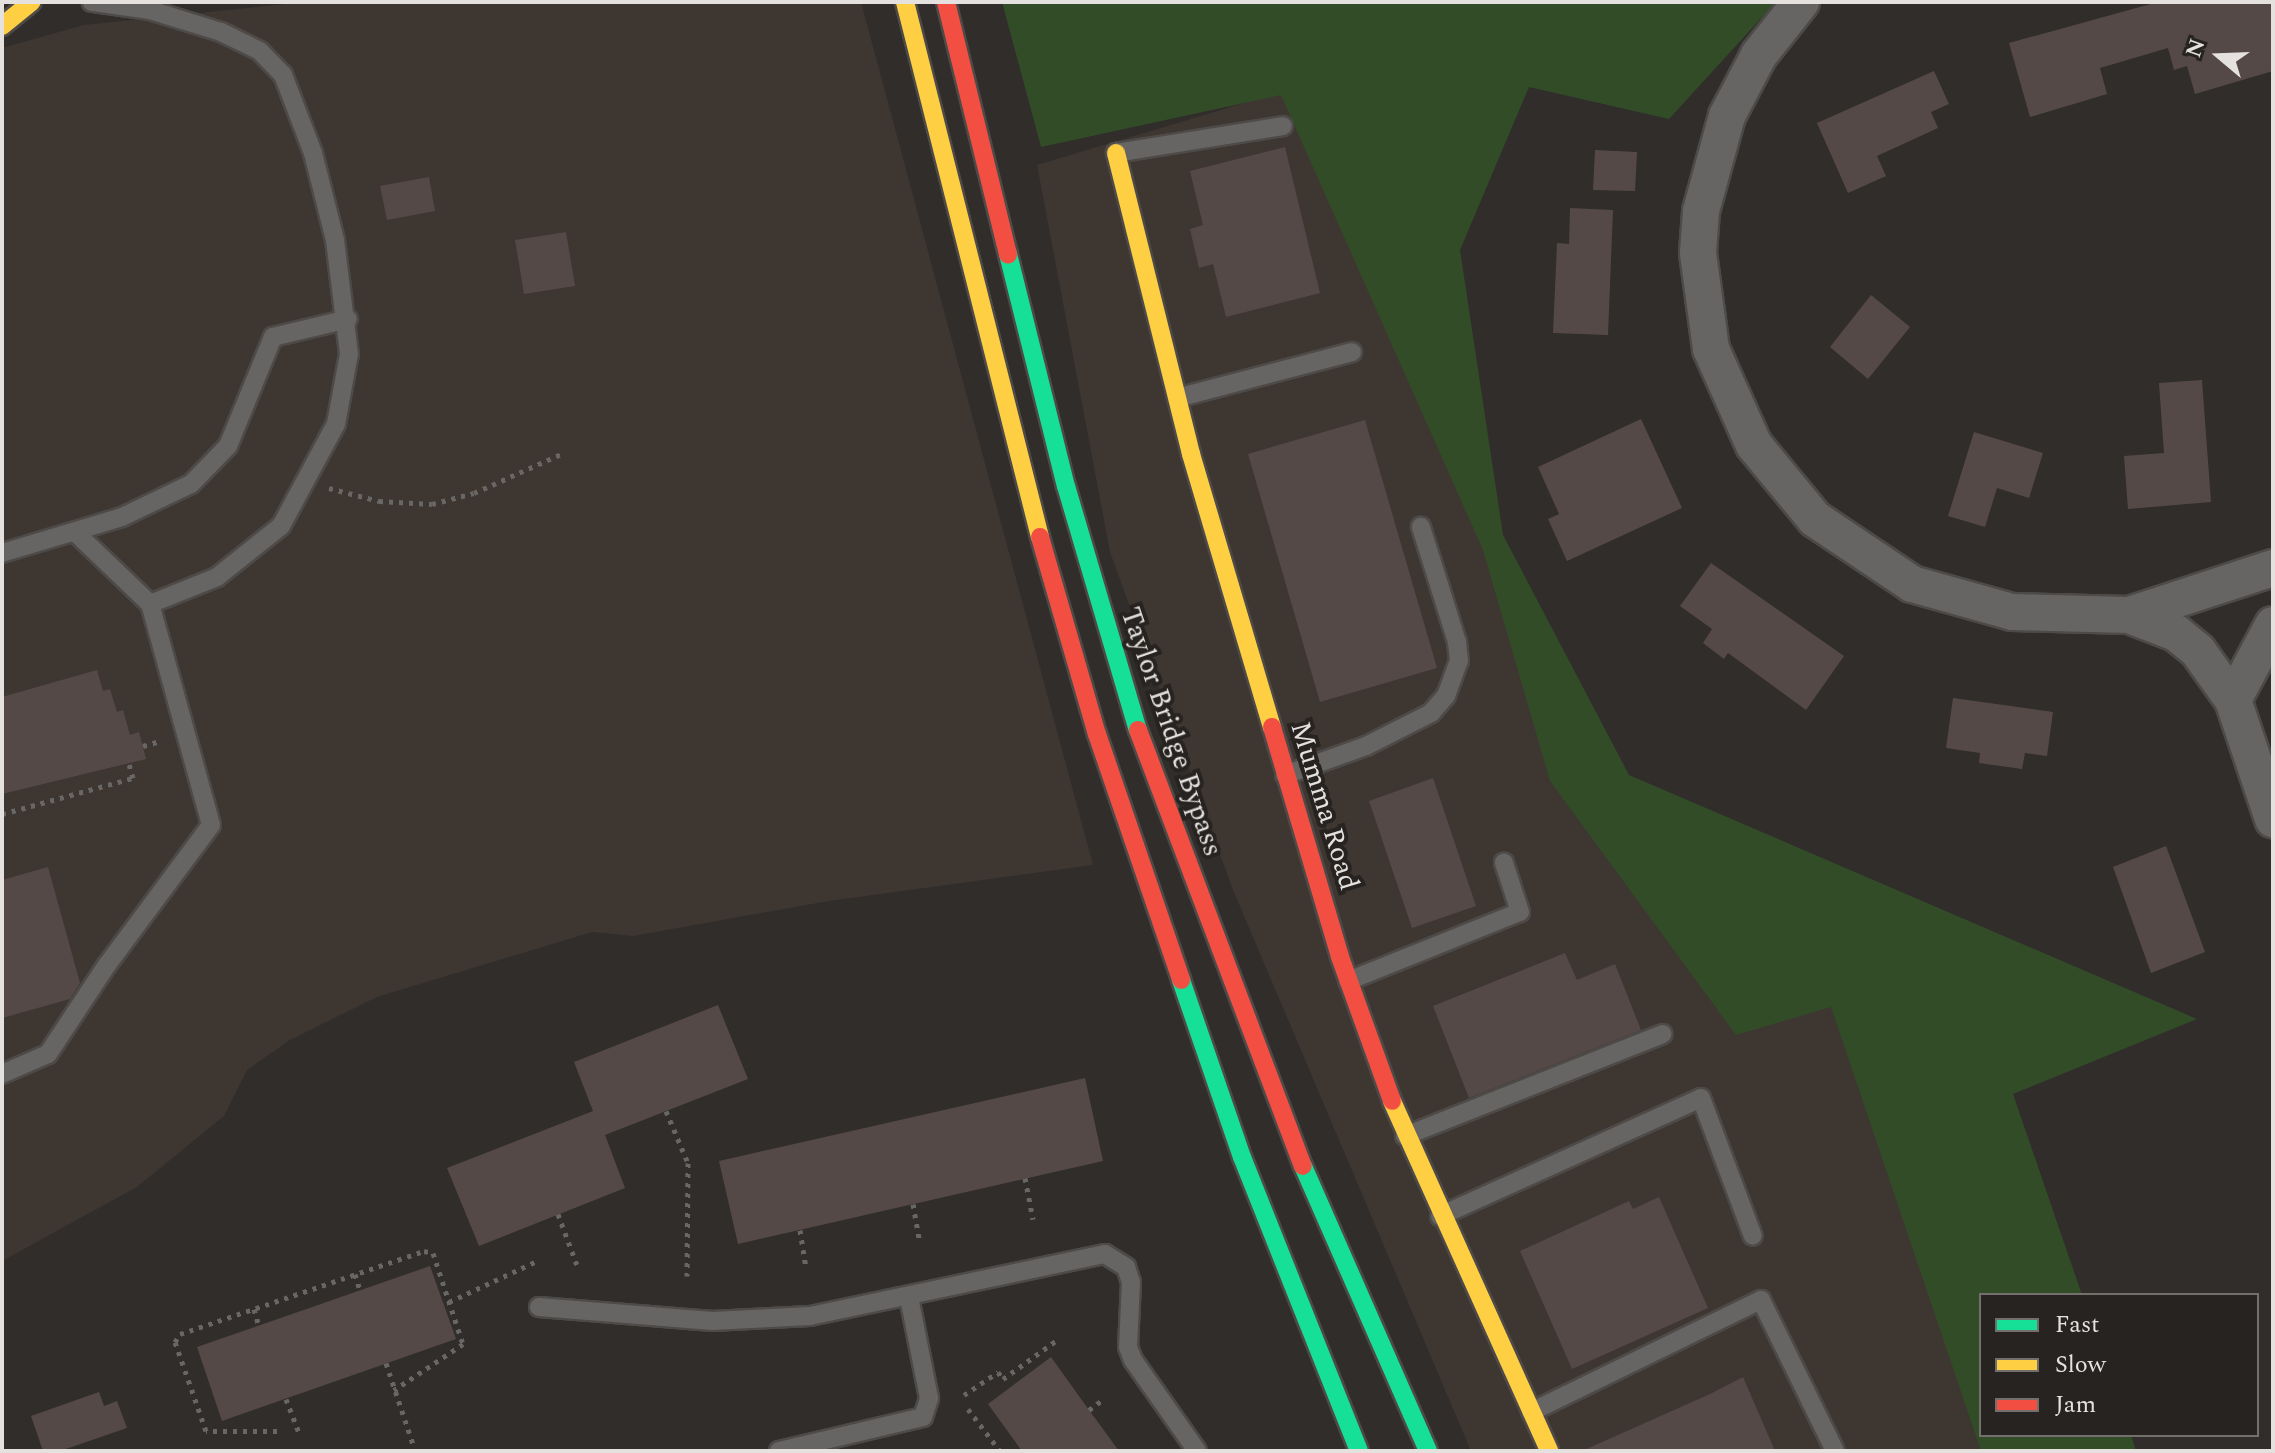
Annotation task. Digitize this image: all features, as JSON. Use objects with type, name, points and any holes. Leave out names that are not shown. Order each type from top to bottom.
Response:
[{"type":"main road","points":[[2,26],[32,2]]},
{"type":"main road","points":[[905,2],[1028,496],[1097,734],[1242,1157],[1359,1451]]},
{"type":"main road","name":"Taylor Bridge Bypass","points":[[946,2],[1066,486],[1135,721],[1289,1133],[1428,1451]]},
{"type":"main road","name":"Mumma Road","points":[[1116,153],[1177,398],[1285,775],[1348,981],[1405,1136],[1549,1451]]},
{"type":"street","points":[[1801,2],[1759,55],[1727,116],[1701,211],[1699,268],[1711,349],[1754,445],[1815,519],[1912,584],[2012,612],[2129,615],[2176,633],[2198,651],[2233,700],[2273,819]]},
{"type":"street","points":[[2129,615],[2273,568]]},
{"type":"street","points":[[2233,700],[2273,625]]},
{"type":"lane","points":[[92,2],[150,10],[221,32],[260,51],[283,75],[326,201],[348,319],[346,390],[336,424],[297,503],[240,563],[150,604]]},
{"type":"lane","points":[[1116,153],[1283,126]]},
{"type":"lane","points":[[2,553],[76,533],[171,495],[210,467],[244,415],[273,337],[348,319]]},
{"type":"lane","points":[[1177,398],[1352,352]]},
{"type":"lane","points":[[1285,775],[1366,746],[1431,713],[1446,696],[1459,661],[1457,642],[1421,527]]},
{"type":"lane","points":[[2,1074],[48,1054],[107,965],[211,825],[150,604],[76,533]]},
{"type":"lane","points":[[1348,981],[1520,912],[1504,863]]},
{"type":"lane","points":[[1405,1136],[1663,1034]]},
{"type":"lane","points":[[1440,1216],[1701,1098],[1753,1236]]},
{"type":"lane","points":[[539,1307],[712,1321],[810,1316],[909,1297],[1090,1254],[1117,1259],[1131,1282],[1128,1347],[1133,1360],[1197,1451]]},
{"type":"lane","points":[[779,1451],[923,1417],[929,1398],[909,1297]]},
{"type":"lane","points":[[1531,1412],[1761,1300],[1835,1451]]},
{"type":"path","points":[[328,488],[379,501],[432,504],[474,493],[561,454]]},
{"type":"path","points":[[143,746],[172,738]]},
{"type":"path","points":[[2,814],[133,778],[129,764]]},
{"type":"path","points":[[666,1111],[688,1163],[687,1276]]},
{"type":"path","points":[[1025,1178],[1033,1219]]},
{"type":"path","points":[[913,1204],[920,1242]]},
{"type":"path","points":[[558,1214],[577,1265]]},
{"type":"path","points":[[800,1230],[806,1266]]},
{"type":"path","points":[[277,1431],[206,1431],[175,1342],[180,1334],[424,1251],[433,1253],[463,1344],[394,1390]]},
{"type":"path","points":[[449,1302],[537,1261]]},
{"type":"path","points":[[355,1274],[360,1290]]},
{"type":"path","points":[[254,1309],[259,1326]]},
{"type":"path","points":[[964,1395],[998,1372],[1003,1379],[1057,1340]]},
{"type":"path","points":[[386,1363],[414,1447]]},
{"type":"path","points":[[286,1399],[300,1435]]},
{"type":"path","points":[[1089,1410],[1101,1401]]},
{"type":"path","points":[[968,1409],[1000,1451]]},
{"type":"shaded area","points":[[303,2],[861,2],[1093,865],[829,901],[633,936],[592,932],[377,997],[290,1040],[247,1070],[224,1116],[137,1187],[2,1261],[2,48],[84,25]]},
{"type":"shaded area","points":[[1288,90],[1681,944],[1831,1006],[1984,1451],[1471,1451],[1233,890],[1110,552],[1037,165]]},
{"type":"green space","points":[[1002,2],[1776,2],[1669,119],[1529,87],[1460,250],[1503,535],[1629,775],[2197,1019],[2013,1094],[2081,1293],[1979,1293],[1979,1437],[2132,1437],[2136,1451],[1981,1451],[1831,1007],[1736,1035],[1550,781],[1483,550],[1281,95],[1041,147]]},
{"type":"building","points":[[2158,2],[2273,2],[2273,71],[2195,94],[2187,66],[2174,70],[2168,48],[2100,68],[2107,94],[2030,117],[2009,43]]},
{"type":"building","points":[[1934,71],[1949,104],[1931,112],[1938,128],[1877,156],[1886,176],[1848,193],[1817,123]]},
{"type":"building","points":[[1285,147],[1320,293],[1226,317],[1213,264],[1199,268],[1190,229],[1203,225],[1190,171]]},
{"type":"building","points":[[1595,150],[1637,152],[1635,191],[1593,190]]},
{"type":"building","points":[[429,177],[435,211],[387,220],[380,186]]},
{"type":"building","points":[[1570,208],[1613,210],[1608,335],[1553,333],[1557,243],[1569,244]]},
{"type":"building","points":[[566,232],[575,286],[524,294],[515,240]]},
{"type":"building","points":[[1871,295],[1910,327],[1868,379],[1830,347]]},
{"type":"building","points":[[2202,380],[2211,502],[2128,509],[2124,456],[2164,453],[2159,383]]},
{"type":"building","points":[[1641,419],[1682,508],[1567,561],[1548,519],[1559,514],[1538,467]]},
{"type":"building","points":[[1365,420],[1437,668],[1320,702],[1248,454]]},
{"type":"building","points":[[1974,432],[2043,453],[2029,498],[1997,488],[1985,527],[1948,516]]},
{"type":"building","points":[[1711,563],[1844,656],[1806,710],[1728,653],[1724,659],[1703,643],[1712,629],[1680,606]]},
{"type":"building","points":[[97,670],[103,691],[110,689],[117,712],[123,710],[130,735],[139,732],[146,759],[2,794],[2,697]]},
{"type":"building","points":[[1953,698],[2053,712],[2047,756],[2025,753],[2022,769],[1979,763],[1980,753],[1946,748]]},
{"type":"building","points":[[1433,778],[1476,906],[1412,928],[1369,801]]},
{"type":"building","points":[[2166,846],[2205,952],[2151,973],[2113,867]]},
{"type":"building","points":[[48,867],[80,983],[70,999],[2,1018],[2,880]]},
{"type":"building","points":[[1565,953],[1577,980],[1615,964],[1641,1030],[1469,1098],[1433,1006]]},
{"type":"building","points":[[718,1005],[748,1079],[605,1135],[625,1188],[479,1246],[447,1168],[593,1111],[574,1062]]},
{"type":"building","points":[[1085,1078],[1103,1161],[738,1244],[719,1161]]},
{"type":"building","points":[[1659,1197],[1708,1308],[1572,1369],[1520,1251],[1629,1201],[1633,1209]]},
{"type":"building","points":[[430,1266],[456,1339],[222,1421],[197,1347]]},
{"type":"building","points":[[1051,1357],[1119,1451],[1022,1451],[988,1404]]},
{"type":"building","points":[[1743,1377],[1775,1451],[1582,1451],[1710,1394]]},
{"type":"building","points":[[99,1392],[104,1406],[117,1401],[127,1428],[60,1451],[43,1451],[31,1416]]},
{"type":"traffic: fast","points":[[1008,254],[1066,486],[1138,730]]},
{"type":"traffic: fast","points":[[1181,980],[1242,1157],[1359,1451]]},
{"type":"traffic: fast","points":[[1303,1166],[1428,1451]]},
{"type":"traffic: slow","points":[[2,26],[32,2]]},
{"type":"traffic: slow","points":[[905,2],[1040,537]]},
{"type":"traffic: slow","points":[[1116,153],[1191,454],[1272,727]]},
{"type":"traffic: slow","points":[[1392,1101],[1549,1451]]},
{"type":"traffic: jam","points":[[946,2],[1008,254]]},
{"type":"traffic: jam","points":[[1040,537],[1097,734],[1181,980]]},
{"type":"traffic: jam","points":[[1272,727],[1340,957],[1392,1101]]},
{"type":"traffic: jam","points":[[1138,730],[1303,1166]]}]
